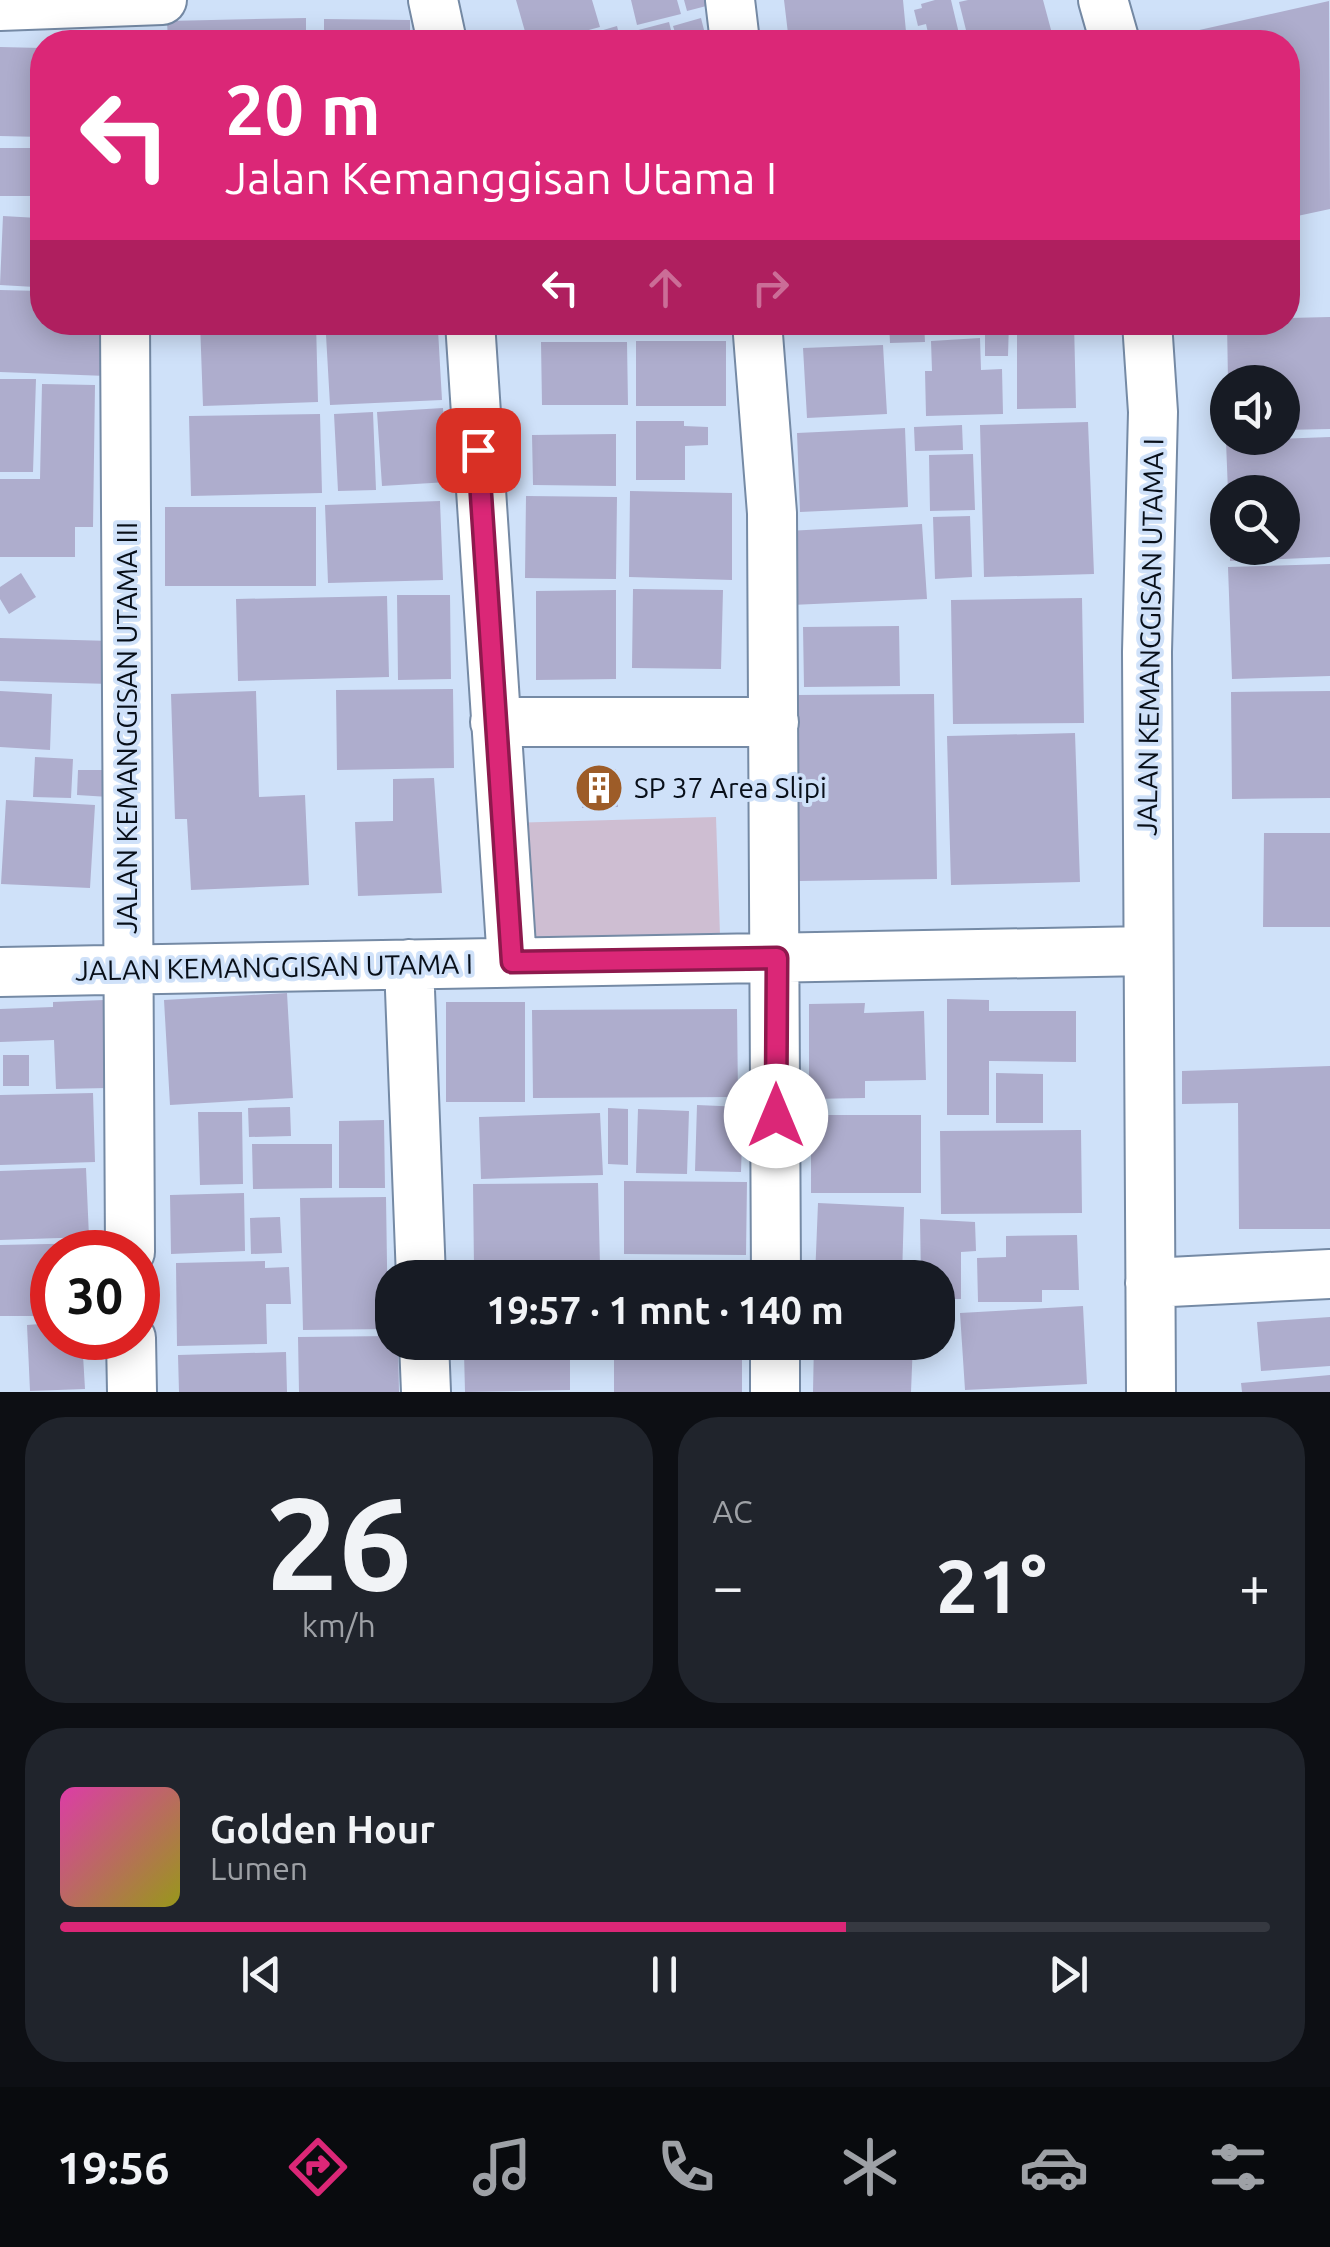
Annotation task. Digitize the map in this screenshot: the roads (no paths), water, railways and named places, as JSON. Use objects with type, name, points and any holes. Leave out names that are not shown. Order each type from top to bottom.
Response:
[{"type":"street","points":[[124,0],[124,30]]},
{"type":"street","points":[[0,6],[162,0]]},
{"type":"street","points":[[434,0],[440,30]]},
{"type":"street","points":[[730,0],[734,30]]},
{"type":"street","points":[[1103,0],[1111,30]]},
{"type":"street","name":"JALAN KEMANGGISAN UTAMA III","points":[[125,335],[130,1230]]},
{"type":"street","points":[[471,335],[512,962]]},
{"type":"street","points":[[758,335],[772,513],[776,1260]]},
{"type":"street","name":"JALAN KEMANGGISAN UTAMA I","points":[[1148,335],[1153,412],[1147,652],[1151,1392]]},
{"type":"street","points":[[495,722],[774,722]]},
{"type":"street","name":"JALAN KEMANGGISAN UTAMA I","points":[[0,972],[1147,951]]},
{"type":"street","points":[[410,964],[421,1260]]},
{"type":"street","points":[[1150,1283],[1330,1274]]},
{"type":"street","points":[[131,1360],[132,1392]]},
{"type":"street","points":[[425,1360],[426,1392]]},
{"type":"street","points":[[775,1392],[776,1360]]},
{"type":"place","name":"SP 37 Area Slipi","points":[[599,788]]}]
